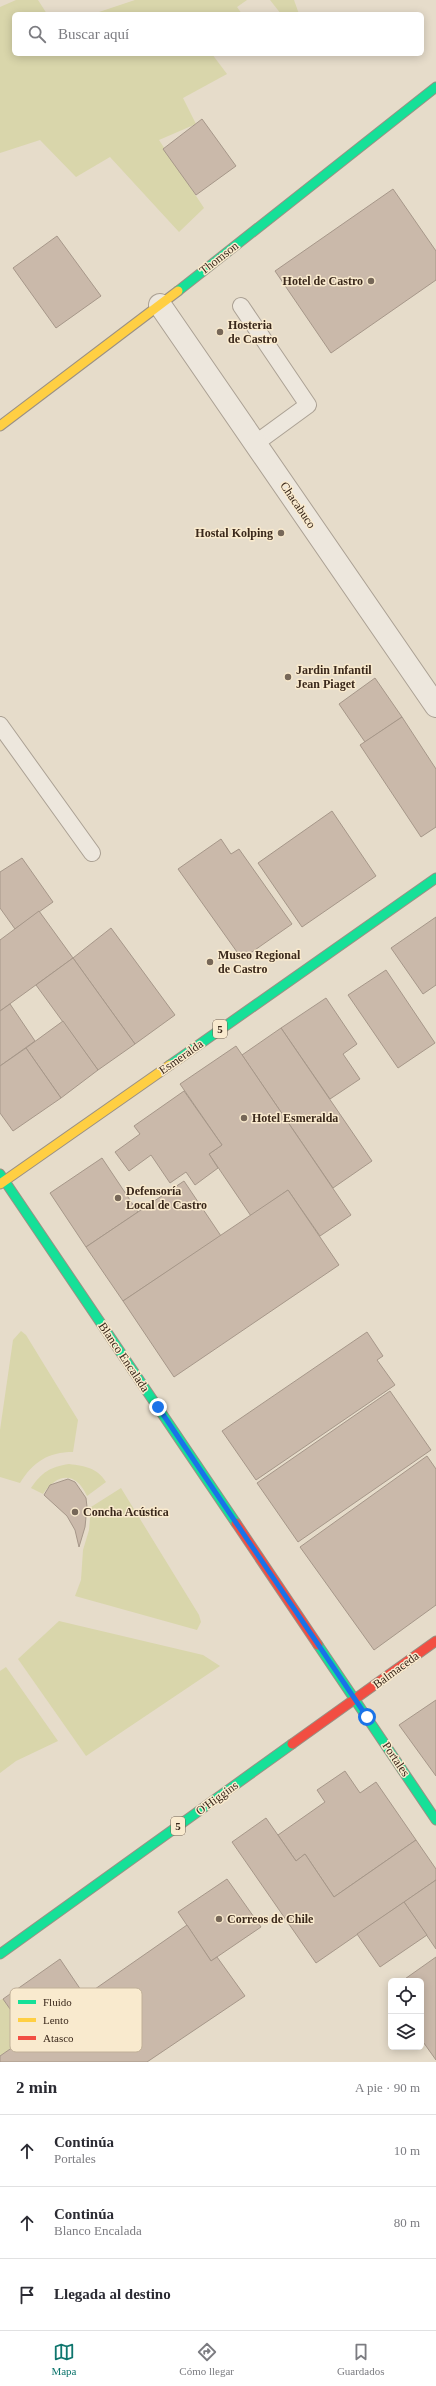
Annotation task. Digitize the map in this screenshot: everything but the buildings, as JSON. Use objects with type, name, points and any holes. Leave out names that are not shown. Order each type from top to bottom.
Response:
[{"type":"main road","name":"Thomson","points":[[0,426],[160,305],[436,87]]},
{"type":"main road","name":"Esmeralda","points":[[2,1180],[436,878]]},
{"type":"main road","name":"Blanco Encalada","points":[[2,1180],[355,1699]]},
{"type":"main road","name":"Balmaceda","points":[[355,1699],[436,1641]]},
{"type":"main road","name":"Portales","points":[[355,1699],[436,1820]]},
{"type":"main road","name":"O'Higgins","points":[[0,1954],[355,1699]]},
{"type":"street","name":"Chacabuco","points":[[160,305],[436,706]]},
{"type":"lane","points":[[241,306],[308,405],[256,443]]},
{"type":"lane","points":[[0,725],[92,853]]},
{"type":"shaded area","points":[[16,0],[38,0],[46,12],[12,12],[12,56],[214,56],[227,74],[183,98],[196,124],[159,140],[204,208],[179,232],[110,157],[76,177],[40,140],[0,153],[0,7]]},
{"type":"shaded area","points":[[135,0],[247,0],[237,7],[241,12],[99,12]]},
{"type":"shaded area","points":[[270,0],[294,0],[298,12],[279,12]]},
{"type":"shaded area","points":[[21,1331],[26,1335],[78,1420],[73,1452],[56,1454],[42,1460],[30,1469],[20,1483],[0,1477],[0,1430],[13,1340]]},
{"type":"shaded area","points":[[69,1464],[90,1468],[103,1477],[106,1482],[87,1496],[83,1488],[77,1482],[66,1478],[54,1482],[43,1494],[31,1488],[47,1471]]},
{"type":"shaded area","points":[[121,1488],[199,1615],[201,1622],[197,1630],[75,1596],[81,1580],[83,1550],[89,1530],[91,1507]]},
{"type":"shaded area","points":[[59,1621],[203,1655],[220,1666],[86,1756],[18,1659]]},
{"type":"shaded area","points":[[6,1667],[58,1741],[16,1761],[0,1773],[0,1671]]},
{"type":"shaded area","points":[[3,1999],[10,2009],[10,2049],[0,2056],[0,2000]]},
{"type":"traffic: fast","points":[[178,291],[436,87]]},
{"type":"traffic: fast","points":[[170,1065],[436,878]]},
{"type":"traffic: fast","points":[[0,1174],[236,1523]]},
{"type":"traffic: fast","points":[[318,1645],[436,1820]]},
{"type":"traffic: fast","points":[[0,1954],[292,1744]]},
{"type":"traffic: slow","points":[[0,426],[178,291]]},
{"type":"traffic: slow","points":[[0,1184],[170,1065]]},
{"type":"traffic: jam","points":[[236,1523],[318,1645]]},
{"type":"traffic: jam","points":[[292,1744],[436,1641]]},
{"type":"place","name":"Hotel de Castro","points":[[371,281]]},
{"type":"place","name":"Hosteria de Castro","points":[[220,332]]},
{"type":"place","name":"Hostal Kolping","points":[[281,533]]},
{"type":"place","name":"Jardin Infantil Jean Piaget","points":[[288,677]]},
{"type":"place","name":"Museo Regional de Castro","points":[[210,962]]},
{"type":"place","name":"Hotel Esmeralda","points":[[244,1118]]},
{"type":"place","name":"Defensoría Local de Castro","points":[[118,1198]]},
{"type":"place","name":"Concha Acústica","points":[[75,1512]]},
{"type":"place","name":"Correos de Chile","points":[[219,1919]]},
{"type":"route","points":[[158,1407],[367,1717]]}]
